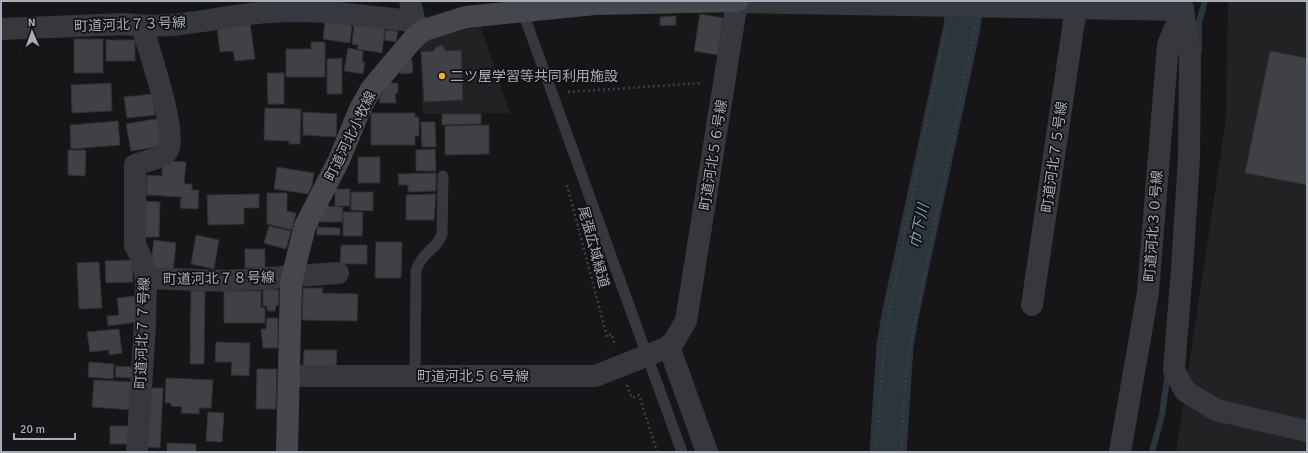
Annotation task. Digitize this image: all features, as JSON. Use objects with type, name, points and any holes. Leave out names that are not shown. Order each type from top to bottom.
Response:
[{"type":"street","points":[[410,1],[419,27]]},
{"type":"street","name":"町道河北小牧線","points":[[287,452],[292,276],[305,226],[338,160],[360,109],[376,83],[414,38],[419,27],[466,16],[521,6],[630,2],[737,2]]},
{"type":"street","points":[[737,2],[949,4],[1076,8],[1184,6],[1190,56],[1188,158],[1182,269],[1174,370],[1185,391],[1216,410],[1307,431]]},
{"type":"street","name":"町道河北５６号線","points":[[289,376],[595,376],[659,351],[686,321],[737,2]]},
{"type":"street","name":"町道河北３０号線","points":[[1120,452],[1148,292],[1168,45],[1184,6]]},
{"type":"street","name":"町道河北７５号線","points":[[1032,305],[1076,8]]},
{"type":"street","name":"町道河北７３号線","points":[[1,29],[125,24],[142,26],[172,25],[270,12],[291,11],[381,18],[419,27]]},
{"type":"street","name":"町道河北７７号線","points":[[137,452],[145,324],[146,278],[140,255],[135,245],[135,164],[164,154],[170,147],[168,118],[142,26]]},
{"type":"street","name":"町道河北７８号線","points":[[146,278],[228,281],[338,273]]},
{"type":"street","points":[[659,351],[672,355],[708,452]]},
{"type":"lane","points":[[521,6],[552,93],[659,351],[682,452]]},
{"type":"lane","points":[[415,376],[416,271],[420,259],[438,242],[442,234],[443,176]]},
{"type":"path","points":[[876,452],[884,347],[894,285],[949,13],[949,4]]},
{"type":"path","points":[[901,452],[905,381],[909,350],[978,5]]},
{"type":"path","points":[[552,93],[725,82]]},
{"type":"path","name":"尾張広域緑道","points":[[564,178],[607,337],[612,334],[620,366],[632,398],[639,395],[657,452]]},
{"type":"shaded area","points":[[1228,1],[1307,1],[1307,452],[1176,452],[1226,119]]},
{"type":"shaded area","points":[[477,27],[481,28],[510,113],[423,114],[420,46],[430,38]]},
{"type":"building","points":[[700,14],[723,18],[718,55],[694,51]]},
{"type":"building","points":[[676,16],[676,25],[660,26],[660,17]]},
{"type":"building","points":[[325,21],[352,25],[350,43],[323,39]]},
{"type":"building","points":[[250,23],[255,59],[235,61],[233,51],[220,52],[217,28]]},
{"type":"building","points":[[354,24],[385,28],[382,53],[357,49],[358,45],[352,44]]},
{"type":"building","points":[[386,30],[398,31],[396,42],[384,40]]},
{"type":"building","points":[[74,39],[103,39],[103,73],[74,73]]},
{"type":"building","points":[[106,40],[135,40],[135,61],[106,61]]},
{"type":"building","points":[[311,42],[325,42],[325,77],[286,77],[286,49],[311,49]]},
{"type":"building","name":"二ツ屋学習等共同利用施設","points":[[442,45],[446,51],[461,50],[463,100],[424,102],[421,52],[434,51],[435,48]]},
{"type":"building","points":[[348,48],[363,51],[362,62],[365,62],[363,74],[344,71]]},
{"type":"building","points":[[1270,51],[1307,58],[1307,185],[1245,173]]},
{"type":"building","points":[[342,58],[342,94],[327,94],[327,59]]},
{"type":"building","points":[[410,59],[412,59],[413,73],[400,74],[400,71]]},
{"type":"building","points":[[267,73],[284,73],[284,104],[268,104]]},
{"type":"building","points":[[111,83],[112,111],[72,113],[71,85]]},
{"type":"building","points":[[389,83],[398,83],[398,93],[395,93],[396,103],[380,103],[379,98]]},
{"type":"building","points":[[153,94],[155,115],[127,118],[124,97]]},
{"type":"building","points":[[265,108],[301,109],[300,144],[289,144],[289,141],[264,140]]},
{"type":"building","points":[[303,112],[337,114],[336,137],[303,135]]},
{"type":"building","points":[[371,113],[415,113],[415,117],[419,117],[419,136],[415,136],[415,145],[371,145]]},
{"type":"building","points":[[442,114],[481,114],[481,124],[442,125]]},
{"type":"building","points":[[161,118],[163,146],[131,151],[126,124]]},
{"type":"building","points":[[118,121],[120,145],[71,149],[70,125]]},
{"type":"building","points":[[421,122],[435,122],[436,147],[422,147]]},
{"type":"building","points":[[489,125],[489,154],[445,155],[445,126]]},
{"type":"building","points":[[435,149],[436,171],[416,171],[416,150]]},
{"type":"building","points":[[68,150],[86,150],[85,176],[68,175]]},
{"type":"building","points":[[358,157],[380,157],[380,183],[358,183]]},
{"type":"building","points":[[163,161],[186,162],[184,184],[192,184],[192,190],[199,190],[198,209],[180,208],[181,197],[146,195],[147,175],[162,176]]},
{"type":"building","points":[[277,167],[314,173],[312,186],[308,194],[274,189]]},
{"type":"building","points":[[436,173],[436,191],[408,192],[408,185],[399,185],[398,174]]},
{"type":"building","points":[[335,189],[350,189],[350,206],[335,206]]},
{"type":"building","points":[[351,192],[373,192],[373,211],[351,210]]},
{"type":"building","points":[[267,193],[287,193],[287,211],[296,213],[292,230],[267,224]]},
{"type":"building","points":[[259,194],[259,208],[244,208],[244,224],[208,225],[207,195]]},
{"type":"building","points":[[436,194],[434,220],[406,220],[406,195]]},
{"type":"building","points":[[144,201],[160,202],[159,237],[143,237]]},
{"type":"building","points":[[327,206],[343,207],[342,222],[320,222],[320,217]]},
{"type":"building","points":[[343,212],[363,212],[362,236],[343,236]]},
{"type":"building","points":[[269,226],[291,231],[286,249],[264,243]]},
{"type":"building","points":[[317,227],[340,228],[340,235],[317,235]]},
{"type":"building","points":[[196,235],[219,240],[214,269],[191,264]]},
{"type":"building","points":[[154,240],[176,243],[173,273],[150,270]]},
{"type":"building","points":[[376,242],[402,242],[401,278],[375,278]]},
{"type":"building","points":[[341,245],[367,245],[367,264],[340,264]]},
{"type":"building","points":[[245,249],[265,249],[265,268],[245,268]]},
{"type":"building","points":[[132,260],[133,282],[106,283],[105,261]]},
{"type":"building","points":[[99,262],[102,308],[79,309],[77,263]]},
{"type":"building","points":[[303,288],[323,288],[322,293],[358,294],[357,321],[302,320]]},
{"type":"building","points":[[263,289],[279,290],[278,306],[276,306],[275,311],[267,311],[267,306],[263,306]]},
{"type":"building","points":[[191,291],[205,291],[204,364],[190,364]]},
{"type":"building","points":[[224,291],[261,291],[261,307],[265,308],[265,323],[224,323]]},
{"type":"building","points":[[135,296],[138,322],[108,326],[107,316],[119,315],[117,298]]},
{"type":"building","points":[[267,318],[278,318],[278,348],[263,348],[261,329],[266,329]]},
{"type":"building","points":[[119,329],[122,353],[109,355],[109,350],[90,352],[87,332]]},
{"type":"building","points":[[216,342],[250,343],[249,376],[231,375],[232,362],[215,362]]},
{"type":"building","points":[[304,350],[337,350],[336,367],[303,367]]},
{"type":"building","points":[[89,362],[114,364],[113,379],[88,377]]},
{"type":"building","points":[[116,366],[133,367],[132,378],[115,377]]},
{"type":"building","points":[[257,369],[277,369],[276,409],[256,409]]},
{"type":"building","points":[[166,378],[213,380],[211,408],[199,408],[199,414],[181,413],[182,407],[171,406],[171,403],[165,403]]},
{"type":"building","points":[[94,380],[134,382],[133,410],[92,407]]},
{"type":"building","points":[[149,388],[163,388],[160,448],[146,447]]},
{"type":"building","points":[[208,412],[224,413],[222,442],[206,441]]},
{"type":"building","points":[[110,426],[130,426],[130,444],[110,444]]},
{"type":"building","points":[[167,443],[196,444],[196,452],[167,452]]},
{"type":"waterway","name":"巾下川","points":[[888,452],[895,346],[900,316],[962,27],[965,1]]},
{"type":"waterway","points":[[1199,51],[1199,22],[1205,1]]},
{"type":"waterway","points":[[1152,452],[1162,415],[1168,372]]},
{"type":"place","name":"二ツ屋学習等共同利用施設","points":[[442,76]]}]
